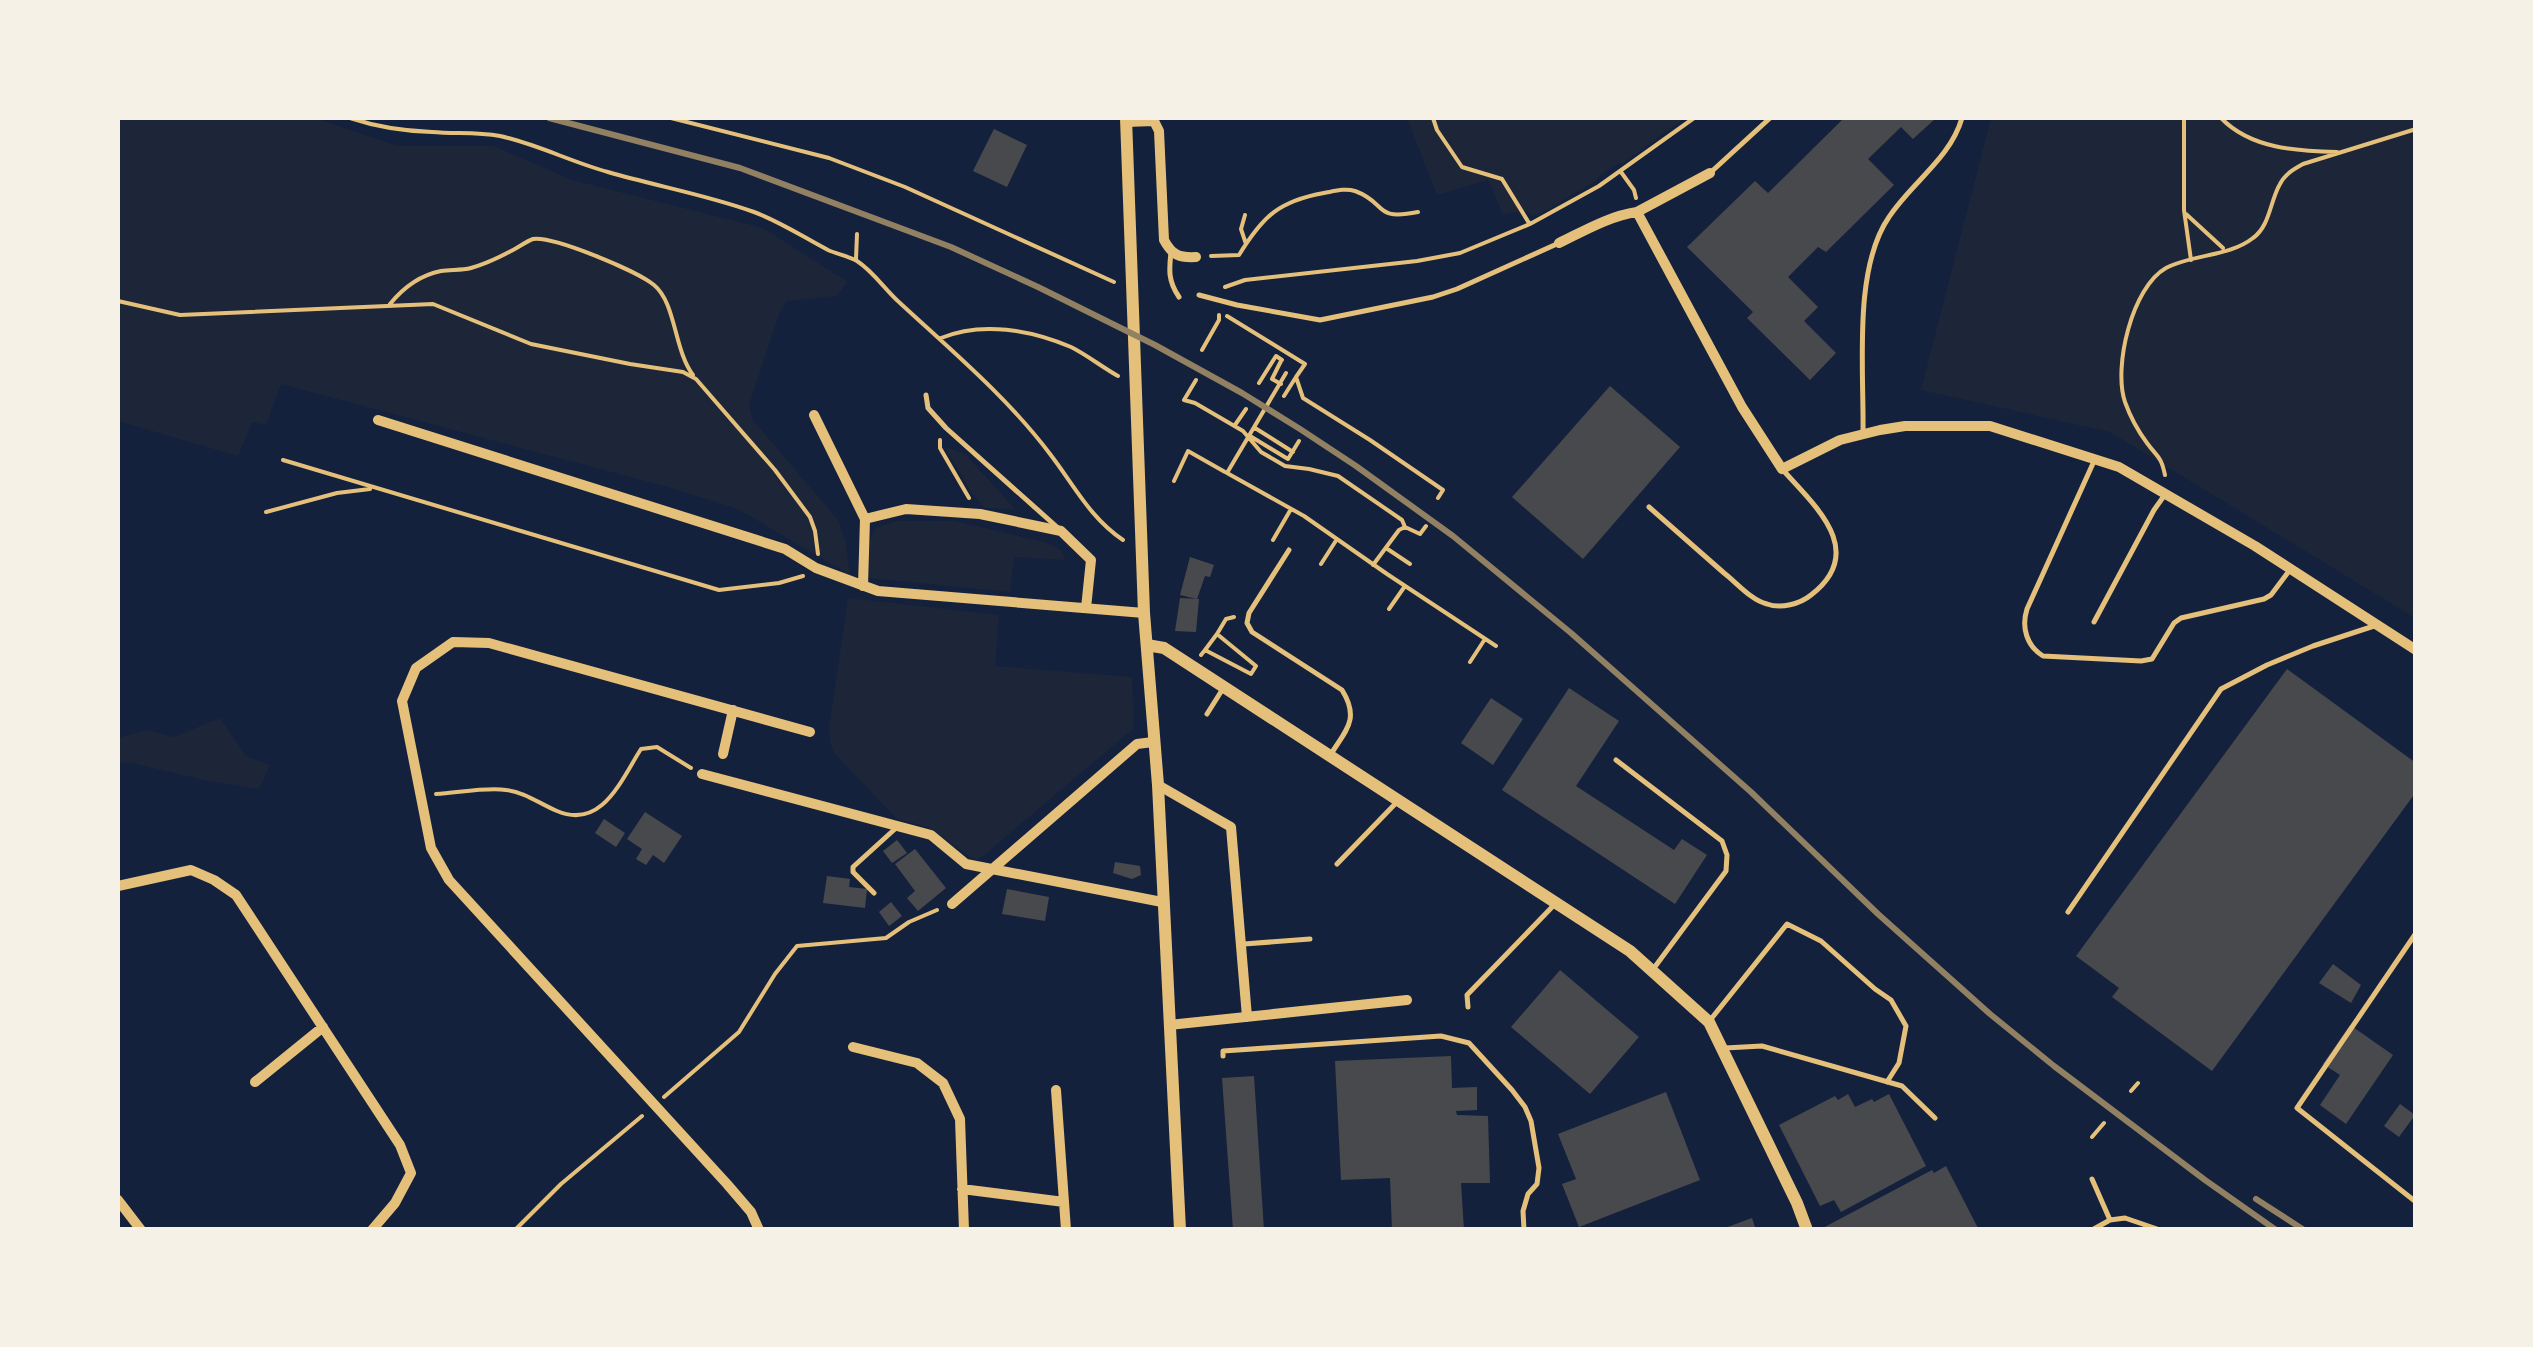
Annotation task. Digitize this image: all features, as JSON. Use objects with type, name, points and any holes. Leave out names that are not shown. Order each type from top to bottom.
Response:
[{"type":"street","points":[[1180,1230],[1158,785],[1144,613],[1126,120],[1154,121],[1159,131],[1164,240],[1171,252],[1181,258],[1196,257]]},
{"type":"street","points":[[1559,243],[1603,222],[1637,212],[1710,173]]},
{"type":"street","points":[[1637,212],[1742,407],[1782,469],[1840,440],[1863,434],[1905,426],[1990,426],[2119,467],[2291,569],[2416,650]]},
{"type":"street","points":[[814,415],[866,518],[863,586]]},
{"type":"street","points":[[378,420],[785,549],[816,568],[878,591],[1144,613]]},
{"type":"street","points":[[866,518],[906,509],[980,514],[1060,530],[1091,560],[1086,608]]},
{"type":"street","points":[[758,1230],[751,1212],[449,880],[431,848],[402,701],[416,668],[453,642],[489,643],[810,732]]},
{"type":"street","points":[[1147,645],[1164,648],[1557,902],[1652,970],[1709,1022],[1807,1230]]},
{"type":"street","points":[[722,754],[733,710]]},
{"type":"street","points":[[952,904],[1137,744],[1153,742]]},
{"type":"street","points":[[702,774],[931,835],[966,864],[1162,902]]},
{"type":"street","points":[[1158,785],[1231,827],[1247,1016]]},
{"type":"street","points":[[118,886],[191,870],[236,895],[400,1145],[411,1173],[395,1203],[372,1230]]},
{"type":"street","points":[[1169,1025],[1407,1000]]},
{"type":"street","points":[[255,1082],[323,1027]]},
{"type":"street","points":[[853,1047],[917,1064],[943,1083],[960,1119],[964,1230]]},
{"type":"street","points":[[1056,1090],[1066,1230]]},
{"type":"street","points":[[962,1189],[1064,1202]]},
{"type":"street","points":[[118,1200],[141,1230]]},
{"type":"lane","points":[[1710,173],[1770,118]]},
{"type":"lane","points":[[1863,434],[1865,281],[1870,256],[1888,218],[1950,146],[1962,118]]},
{"type":"lane","points":[[1199,295],[1320,320],[1433,297],[1559,243]]},
{"type":"lane","points":[[1171,252],[1171,285],[1179,296]]},
{"type":"lane","points":[[926,396],[928,408],[946,428],[1060,530]]},
{"type":"lane","points":[[2096,459],[2024,618],[2027,638],[2038,654],[2152,660],[2180,618],[2264,599],[2291,569]]},
{"type":"lane","points":[[1649,507],[1747,592],[1767,604],[1786,606],[1804,601],[1820,588],[1832,569],[1837,555],[1836,539],[1825,517],[1782,469]]},
{"type":"lane","points":[[2094,622],[2166,494]]},
{"type":"lane","points":[[1289,550],[1249,613],[1247,623],[1252,632],[1342,690],[1350,702],[1350,722],[1329,757]]},
{"type":"lane","points":[[2068,912],[2221,688],[2267,665],[2376,624]]},
{"type":"lane","points":[[1207,714],[1224,688]]},
{"type":"lane","points":[[1616,760],[1722,842],[1727,855],[1726,872],[1652,970]]},
{"type":"lane","points":[[1338,864],[1398,801]]},
{"type":"lane","points":[[874,892],[853,868],[899,826]]},
{"type":"lane","points":[[1468,1007],[1467,995],[1557,902]]},
{"type":"lane","points":[[1709,1022],[1787,924],[1822,941],[1892,1000],[1906,1026],[1900,1063],[1887,1082]]},
{"type":"lane","points":[[2416,932],[2296,1108],[2416,1202]]},
{"type":"lane","points":[[1241,944],[1310,938]]},
{"type":"lane","points":[[1223,1056],[1223,1051],[1397,1038],[1442,1036],[1469,1043],[1512,1090],[1531,1121],[1538,1184],[1528,1194],[1523,1210],[1524,1230]]},
{"type":"lane","points":[[1722,1048],[1762,1046],[1902,1086],[1935,1118]]},
{"type":"lane","points":[[2092,1179],[2110,1220]]},
{"type":"lane","points":[[2092,1230],[2110,1220],[2125,1218],[2160,1230]]},
{"type":"path","points":[[350,118],[373,126],[501,136],[604,171],[752,211],[857,262],[941,338],[1048,452],[1106,529],[1125,541],[1142,543]]},
{"type":"path","points":[[671,118],[828,158],[904,187],[1123,288]]},
{"type":"path","points":[[1433,118],[1462,167],[1502,180],[1530,224]]},
{"type":"path","points":[[1199,295],[1245,280],[1460,252],[1530,224],[1621,172],[1694,118]]},
{"type":"path","points":[[2184,118],[2184,210],[2191,260]]},
{"type":"path","points":[[2221,118],[2236,131],[2280,148],[2343,152]]},
{"type":"path","points":[[2160,455],[2144,439],[2125,402],[2121,384],[2125,345],[2141,296],[2151,282],[2170,266],[2244,244],[2257,236],[2281,182],[2303,164],[2416,129]]},
{"type":"path","points":[[1621,172],[1634,190],[1637,212]]},
{"type":"path","points":[[1196,257],[1239,255],[1256,227],[1280,207],[1303,197],[1349,189],[1365,196],[1384,213],[1397,216],[1418,212]]},
{"type":"path","points":[[2184,210],[2225,250]]},
{"type":"path","points":[[1244,215],[1241,229],[1246,244]]},
{"type":"path","points":[[857,234],[857,262]]},
{"type":"path","points":[[283,460],[718,590],[779,584],[816,568],[819,550],[810,517],[686,366],[668,305],[656,286],[618,265],[554,242],[533,240],[469,269],[439,271],[420,279],[388,306]]},
{"type":"path","points":[[118,301],[180,315],[433,304],[531,344],[683,372],[696,378]]},
{"type":"path","points":[[1218,311],[1304,364],[1284,396]]},
{"type":"path","points":[[1202,350],[1216,324]]},
{"type":"path","points":[[941,338],[958,330],[985,328],[1026,333],[1072,348],[1128,380]]},
{"type":"path","points":[[1259,383],[1276,356],[1282,360],[1272,379],[1281,384]]},
{"type":"path","points":[[1228,471],[1286,373],[1272,390]]},
{"type":"path","points":[[1296,377],[1303,398],[1436,484],[1443,490],[1438,498]]},
{"type":"path","points":[[1196,380],[1184,400],[1243,430],[1273,459],[1285,466],[1338,476],[1402,520],[1405,526],[1420,534],[1426,526]]},
{"type":"path","points":[[1235,426],[1246,409]]},
{"type":"path","points":[[946,428],[940,448],[980,514]]},
{"type":"path","points":[[1255,428],[1293,452]]},
{"type":"path","points":[[1250,436],[1288,459],[1300,441]]},
{"type":"path","points":[[1174,481],[1188,451],[1228,471],[1496,646]]},
{"type":"path","points":[[266,512],[374,488]]},
{"type":"path","points":[[1272,540],[1291,509]]},
{"type":"path","points":[[1373,565],[1405,526]]},
{"type":"path","points":[[1320,564],[1337,539]]},
{"type":"path","points":[[1386,548],[1410,564]]},
{"type":"path","points":[[1389,609],[1405,586]]},
{"type":"path","points":[[1192,667],[1226,619],[1249,613]]},
{"type":"path","points":[[1205,650],[1251,674],[1256,666],[1217,634]]},
{"type":"path","points":[[1470,662],[1485,638]]},
{"type":"path","points":[[421,795],[505,789],[532,797],[559,812],[582,816],[605,806],[641,749],[657,747],[702,774]]},
{"type":"path","points":[[515,1230],[561,1184],[739,1032],[774,974],[797,946],[886,938],[909,922],[952,904]]},
{"type":"path","points":[[2131,1091],[2138,1082]]},
{"type":"path","points":[[2092,1137],[2104,1123]]},
{"type":"shaded area","points":[[118,118],[315,118],[397,146],[494,146],[572,180],[763,228],[848,282],[836,296],[786,301],[749,405],[752,419],[838,520],[850,575],[738,509],[281,384],[266,425],[252,422],[238,456],[118,421]]},
{"type":"shaded area","points":[[1407,118],[1685,118],[1597,180],[1532,216],[1525,210],[1503,215],[1488,180],[1437,195]]},
{"type":"shaded area","points":[[1991,118],[2415,118],[2415,618],[2110,432],[1921,390]]},
{"type":"shaded area","points":[[945,447],[965,454],[1015,509],[985,508]]},
{"type":"shaded area","points":[[897,521],[955,521],[1048,543],[1061,550],[1065,560],[1014,557],[1010,592],[869,578],[869,542],[875,528]]},
{"type":"shaded area","points":[[848,598],[999,615],[995,666],[1132,677],[1134,728],[978,860],[970,857],[929,827],[897,819],[834,753],[829,729]]},
{"type":"shaded area","points":[[220,718],[246,756],[270,765],[259,789],[118,762],[118,738],[146,730],[174,737]]},
{"type":"building","points":[[1844,118],[1936,118],[1913,139],[1901,127],[1868,159],[1894,185],[1826,252],[1818,247],[1788,277],[1818,307],[1804,321],[1836,353],[1810,380],[1747,318],[1753,312],[1687,247],[1755,181],[1768,193]]},
{"type":"building","points":[[994,129],[1027,145],[1007,187],[973,171]]},
{"type":"building","points":[[1610,386],[1680,447],[1583,559],[1512,497]]},
{"type":"building","points":[[1190,557],[1214,565],[1210,577],[1205,576],[1197,599],[1180,595]]},
{"type":"building","points":[[1180,598],[1199,599],[1196,632],[1175,631]]},
{"type":"building","points":[[2287,669],[2416,763],[2416,792],[2212,1071],[2112,997],[2119,988],[2076,956]]},
{"type":"building","points":[[1569,688],[1619,721],[1576,786],[1674,850],[1682,839],[1707,855],[1675,904],[1502,790]]},
{"type":"building","points":[[1491,698],[1523,719],[1493,765],[1461,743]]},
{"type":"building","points":[[645,812],[682,836],[664,863],[653,855],[646,865],[636,859],[642,849],[627,839]]},
{"type":"building","points":[[604,819],[625,833],[616,847],[595,833]]},
{"type":"building","points":[[897,840],[907,853],[892,863],[883,851]]},
{"type":"building","points":[[915,849],[946,888],[918,911],[907,898],[915,891],[895,864]]},
{"type":"building","points":[[1115,862],[1140,866],[1141,875],[1132,879],[1113,873]]},
{"type":"building","points":[[827,876],[850,879],[849,887],[867,889],[865,908],[823,903]]},
{"type":"building","points":[[1007,889],[1049,897],[1045,921],[1002,914]]},
{"type":"building","points":[[891,902],[902,916],[889,926],[879,912]]},
{"type":"building","points":[[2333,964],[2361,985],[2351,1003],[2319,983]]},
{"type":"building","points":[[1560,970],[1639,1037],[1590,1094],[1511,1027]]},
{"type":"building","points":[[2350,1025],[2393,1055],[2346,1124],[2320,1105],[2340,1075],[2323,1064]]},
{"type":"building","points":[[1451,1056],[1452,1088],[1477,1087],[1477,1110],[1456,1111],[1457,1115],[1488,1116],[1490,1183],[1461,1183],[1464,1230],[1392,1230],[1390,1178],[1341,1180],[1335,1061]]},
{"type":"building","points":[[1254,1076],[1264,1230],[1233,1230],[1222,1078]]},
{"type":"building","points":[[1666,1092],[1700,1180],[1579,1227],[1562,1184],[1576,1179],[1558,1134]]},
{"type":"building","points":[[1848,1094],[1855,1107],[1889,1094],[1926,1166],[1841,1212],[1834,1200],[1820,1206],[1779,1125],[1835,1096],[1838,1100]]},
{"type":"building","points":[[2400,1104],[2415,1115],[2399,1137],[2384,1126]]},
{"type":"building","points":[[1946,1166],[1979,1230],[1819,1230],[1932,1170],[1934,1173]]},
{"type":"building","points":[[1752,1218],[1756,1230],[1722,1230],[1722,1229]]},
{"type":"railway","points":[[549,118],[740,168],[951,247],[1155,345],[1300,429],[1453,536],[1571,633],[1751,792],[1990,1014],[2276,1230]]},
{"type":"railway","points":[[2256,1199],[2304,1230]]}]
